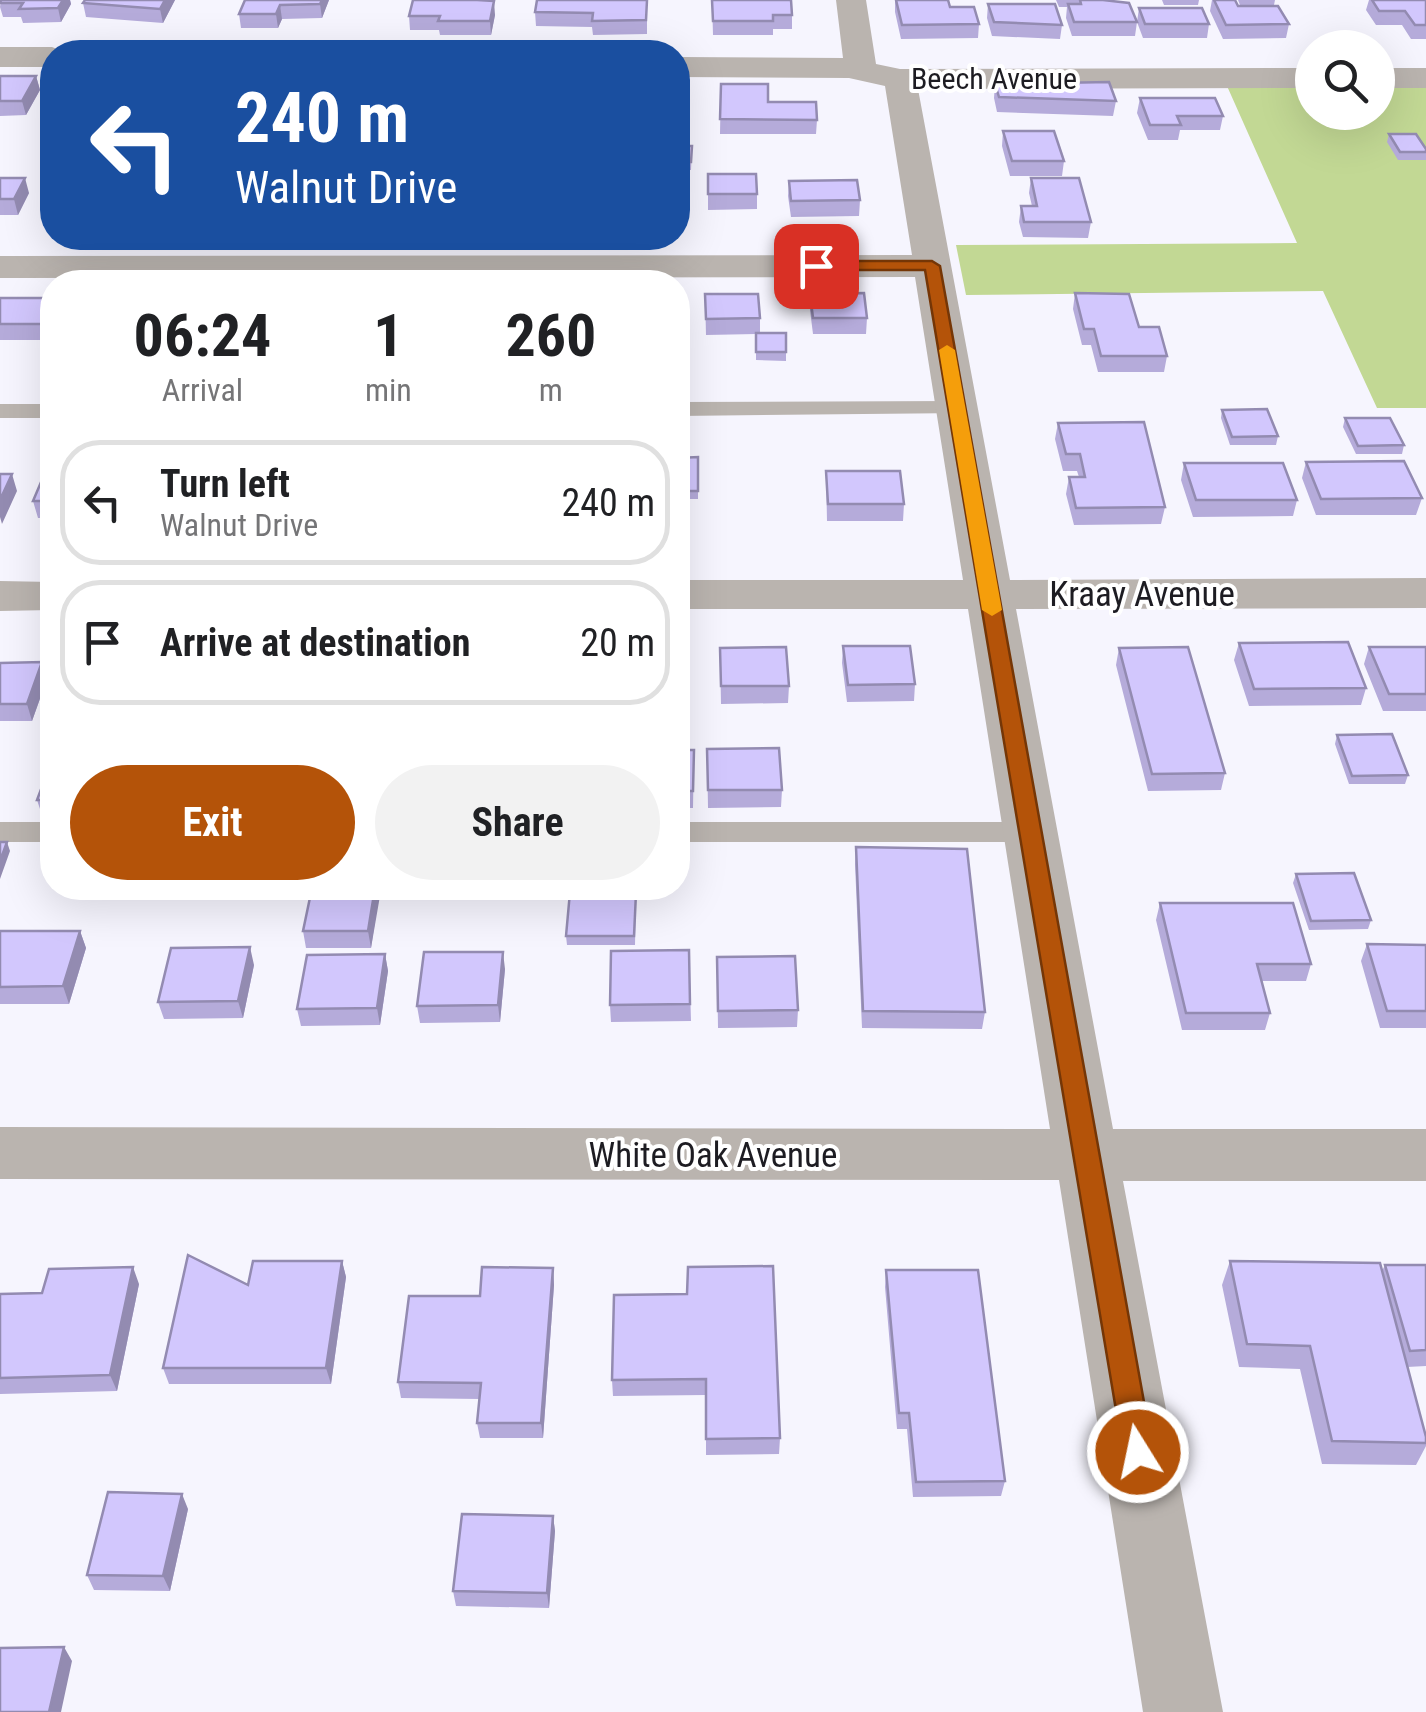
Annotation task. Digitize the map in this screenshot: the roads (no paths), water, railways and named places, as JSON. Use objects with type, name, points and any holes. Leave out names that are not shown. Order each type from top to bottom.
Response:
[{"type":"street","points":[[851,0],[880,75],[932,266],[1183,1712]]},
{"type":"street","points":[[0,57],[40,57]]},
{"type":"street","name":"Beech Avenue","points":[[690,67],[880,75],[1295,78]]},
{"type":"street","points":[[1395,78],[1426,78]]},
{"type":"street","points":[[0,267],[932,266]]},
{"type":"street","name":"Kraay Avenue","points":[[690,595],[1426,593]]},
{"type":"street","points":[[0,596],[40,596]]},
{"type":"street","name":"White Oak Avenue","points":[[0,1153],[1426,1155]]},
{"type":"lane","points":[[690,409],[957,408]]},
{"type":"lane","points":[[0,411],[40,411]]},
{"type":"lane","points":[[0,832],[40,832]]},
{"type":"lane","points":[[690,832],[1030,832]]}]
